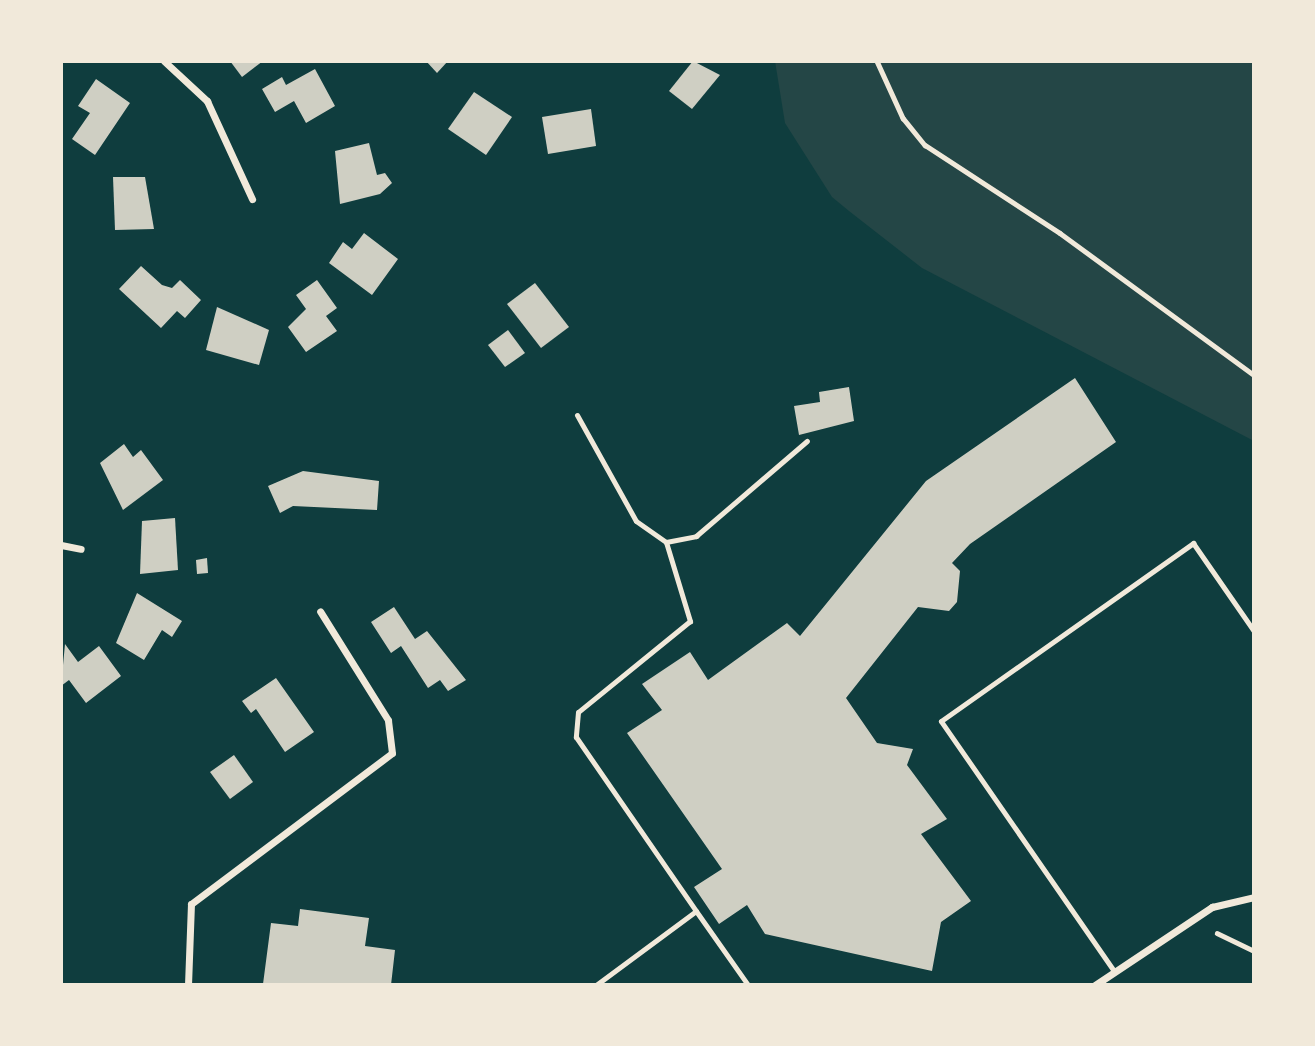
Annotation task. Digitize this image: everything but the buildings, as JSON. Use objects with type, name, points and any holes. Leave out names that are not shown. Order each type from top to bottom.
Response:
[{"type":"street","points":[[164,61],[207,101],[252,199]]},
{"type":"street","points":[[61,545],[81,549]]},
{"type":"street","points":[[188,985],[191,904],[392,753],[388,720],[320,611]]},
{"type":"street","points":[[1095,985],[1212,907],[1254,897]]},
{"type":"lane","points":[[577,415],[636,521],[666,542],[690,621],[578,712],[576,737],[748,985]]},
{"type":"lane","points":[[666,542],[696,536],[807,440]]},
{"type":"lane","points":[[1114,971],[941,721],[1193,543],[1254,631]]},
{"type":"lane","points":[[596,985],[696,911]]},
{"type":"path","points":[[877,61],[903,118],[925,145],[1060,233],[1254,375]]},
{"type":"path","points":[[1217,933],[1254,951]]},
{"type":"shaded area","points":[[775,61],[1254,61],[1254,441],[922,268],[849,211],[832,197],[785,123]]}]
